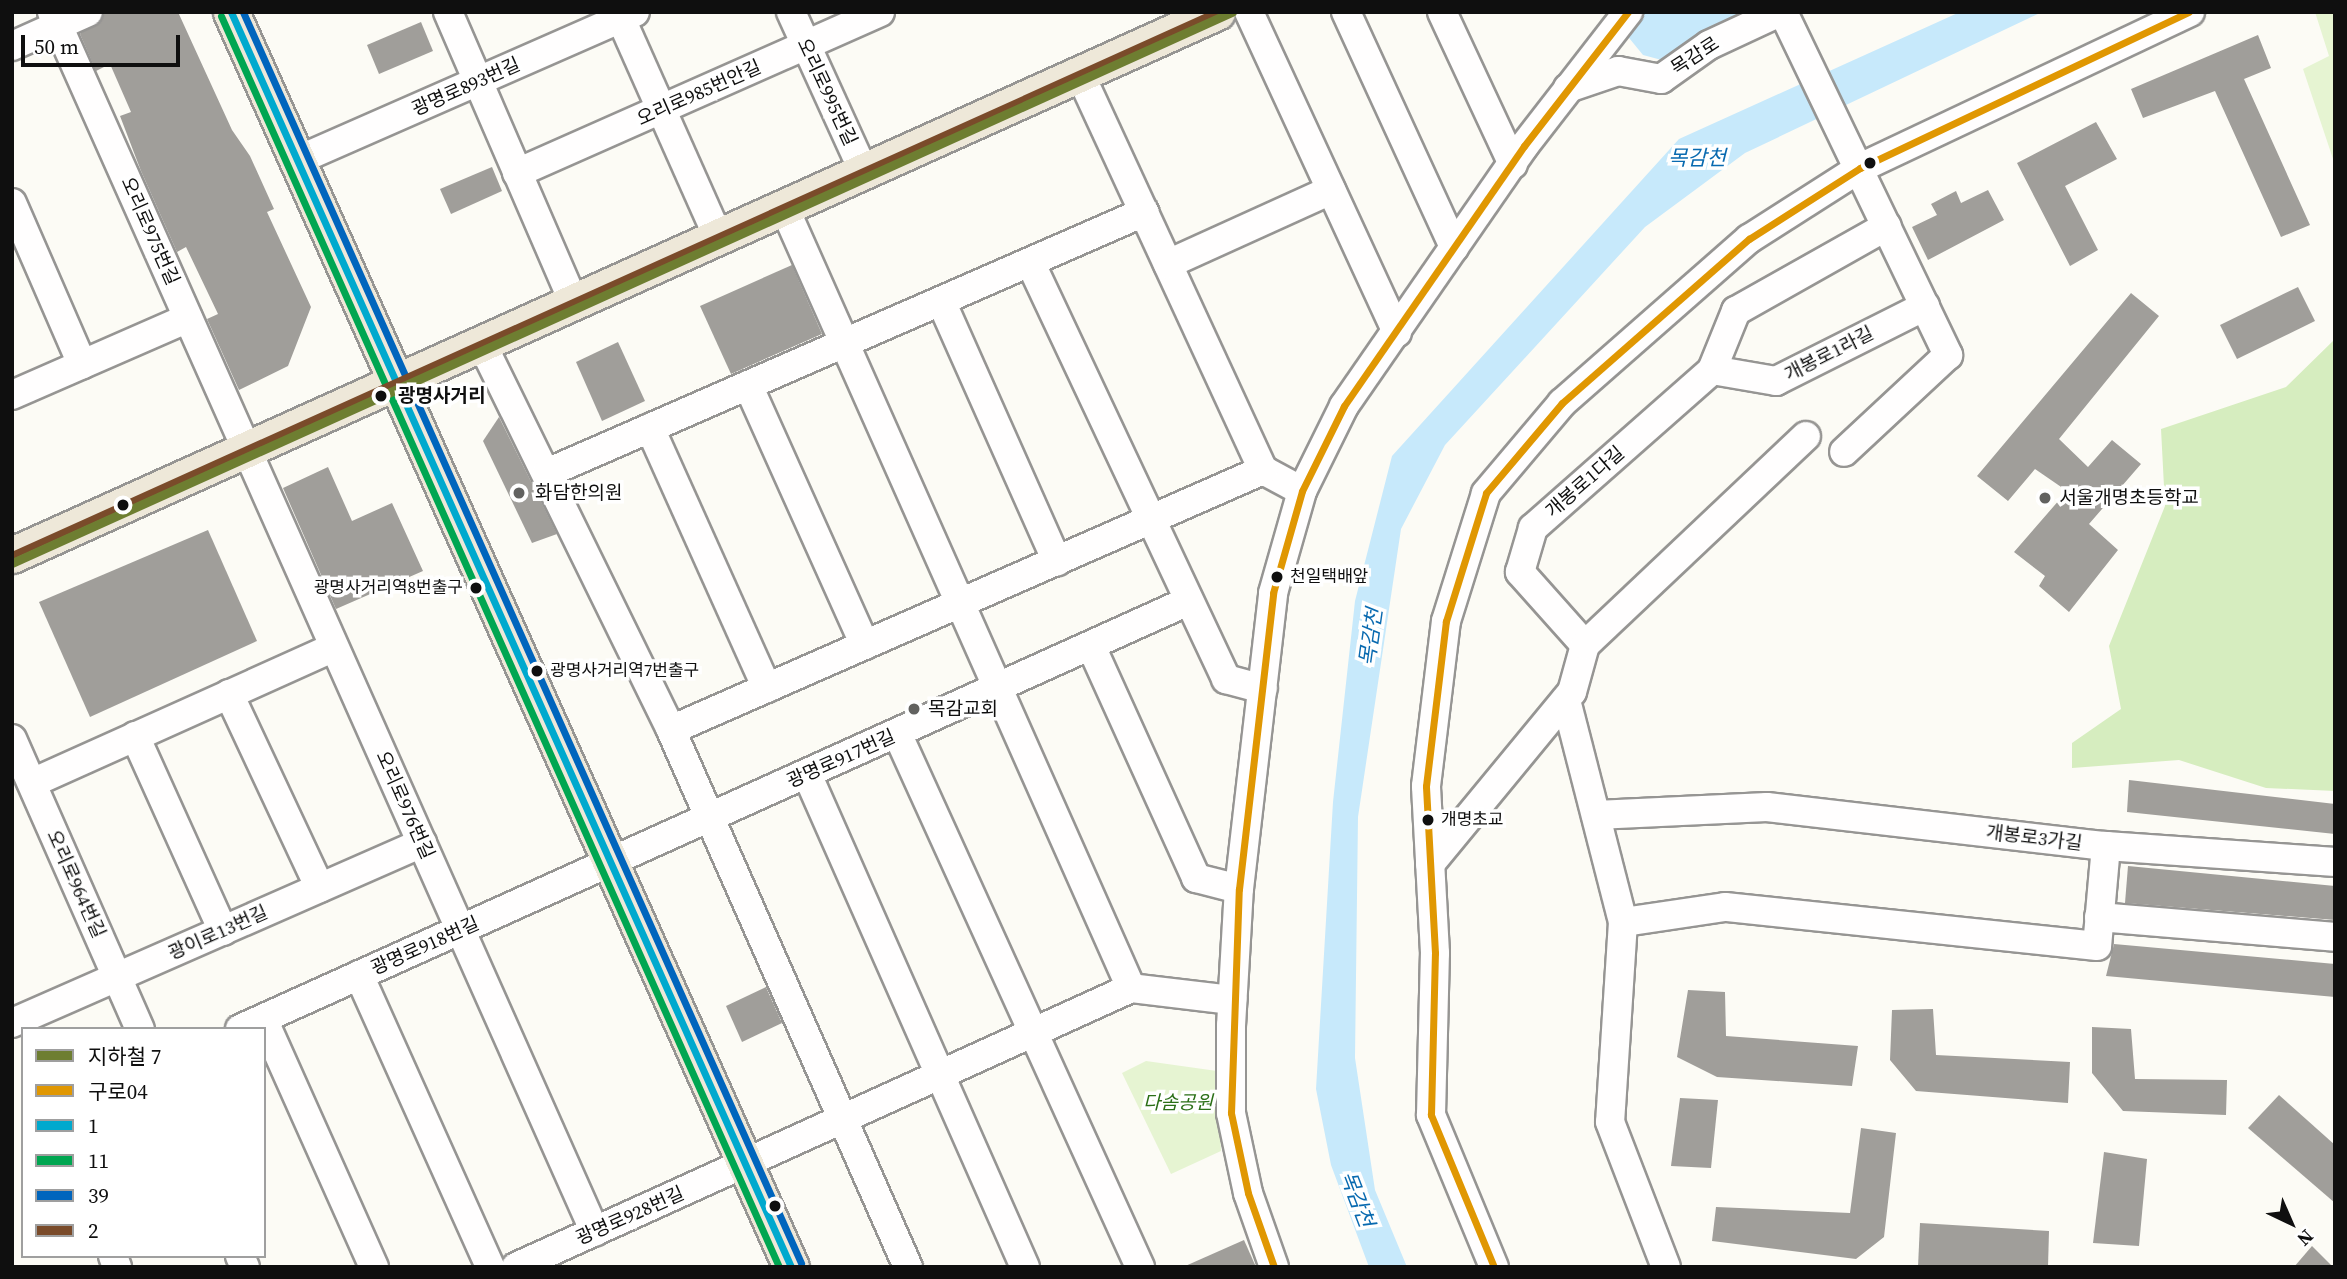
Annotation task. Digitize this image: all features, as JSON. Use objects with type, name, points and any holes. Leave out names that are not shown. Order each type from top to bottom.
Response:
[{"type":"main road","points":[[231,12],[394,384],[791,1267]]},
{"type":"main road","points":[[12,555],[1217,12]]},
{"type":"street","points":[[12,46],[55,19],[88,12]]},
{"type":"street","points":[[448,12],[574,303]]},
{"type":"street","name":"오리로995번길","points":[[791,12],[864,172]]},
{"type":"street","name":"오리로985번안길","points":[[517,173],[880,12]]},
{"type":"street","points":[[1249,12],[1397,332]]},
{"type":"street","points":[[1346,12],[1454,247]]},
{"type":"street","points":[[1442,12],[1513,164]]},
{"type":"street","points":[[1274,1267],[1248,1193],[1231,1113],[1232,1000],[1239,889],[1273,593],[1302,491],[1344,406],[1513,164],[1628,12]]},
{"type":"street","points":[[1494,1267],[1432,1115],[1430,864],[1426,786],[1446,621],[1486,493],[1562,403],[1749,239],[1857,163],[2190,12]]},
{"type":"street","points":[[625,14],[662,109],[718,237]]},
{"type":"street","name":"광명로893번길","points":[[296,161],[625,14]]},
{"type":"street","points":[[1785,17],[1948,355],[1844,452]]},
{"type":"street","name":"목감로","points":[[1568,88],[1618,71],[1661,79],[1709,45],[1785,17]]},
{"type":"street","name":"오리로975번길","points":[[55,19],[247,450]]},
{"type":"street","points":[[1080,74],[1262,470],[1302,491]]},
{"type":"street","points":[[1168,264],[1331,190]]},
{"type":"street","points":[[12,203],[82,364]]},
{"type":"street","points":[[784,208],[995,689],[1131,988],[1232,1000]]},
{"type":"street","points":[[547,473],[1031,264],[1144,212]]},
{"type":"street","points":[[1713,370],[1736,311],[1887,226]]},
{"type":"street","points":[[1031,264],[1186,602],[1226,679],[1263,688]]},
{"type":"street","points":[[941,301],[1057,561]]},
{"type":"street","name":"개봉로1라길","points":[[1713,370],[1776,381],[1925,306]]},
{"type":"street","points":[[12,394],[188,318]]},
{"type":"street","points":[[482,344],[671,730],[908,1267]]},
{"type":"street","name":"개봉로1다길","points":[[1585,645],[1520,572],[1533,528],[1713,370]]},
{"type":"street","points":[[748,385],[865,645]]},
{"type":"street","points":[[650,428],[767,688]]},
{"type":"street","points":[[1430,864],[1566,700],[1585,645],[1806,436]]},
{"type":"street","name":"오리로976번길","points":[[247,450],[595,1232]]},
{"type":"street","points":[[671,730],[1262,470]]},
{"type":"street","name":"광명로917번길","points":[[610,863],[1186,602]]},
{"type":"street","points":[[1091,646],[1196,878],[1239,889]]},
{"type":"street","points":[[32,783],[334,647]]},
{"type":"street","points":[[229,694],[320,888]]},
{"type":"street","points":[[1566,700],[1623,922],[1609,1122],[1666,1267]]},
{"type":"street","points":[[897,733],[1140,1267]]},
{"type":"street","points":[[135,736],[223,931]]},
{"type":"street","name":"오리로964번길","points":[[12,739],[139,1027]]},
{"type":"street","points":[[807,774],[1025,1267]]},
{"type":"street","name":"개봉로3가길","points":[[1596,815],[1767,807],[2106,846],[2097,946],[1725,908],[1623,922]]},
{"type":"street","name":"광이로13번길","points":[[15,1028],[117,977],[422,843]]},
{"type":"street","points":[[2106,846],[2335,862]]},
{"type":"street","name":"광명로918번길","points":[[264,1027],[359,975],[610,863]]},
{"type":"street","points":[[2099,917],[2335,937]]},
{"type":"street","points":[[359,975],[490,1267]]},
{"type":"street","name":"광명로928번길","points":[[516,1267],[745,1166],[1131,988]]},
{"type":"street","points":[[266,1044],[374,1267]]},
{"type":"green space","points":[[2315,12],[2335,12],[2335,165],[2303,69],[2329,56]]},
{"type":"green space","points":[[2335,339],[2335,791],[2266,788],[2179,760],[2072,768],[2072,743],[2121,709],[2109,646],[2165,506],[2161,429],[2286,387]]},
{"type":"green space","name":"다솜공원","points":[[1146,1061],[1217,1071],[1221,1151],[1171,1174],[1122,1073]]},
{"type":"water","points":[[1642,12],[1760,12],[1669,62],[1643,55],[1625,33]]},
{"type":"water","name":"목감천","points":[[1960,12],[2042,12],[1745,153],[1645,227],[1445,445],[1401,529],[1358,817],[1355,1058],[1375,1190],[1407,1267],[1369,1267],[1331,1165],[1316,1089],[1333,802],[1355,601],[1392,456],[1679,139]]},
{"type":"building","points":[[106,12],[178,12],[232,130],[250,156],[274,209],[267,212],[311,307],[288,366],[239,390],[207,319],[218,314],[186,247],[177,252],[141,171],[120,116],[131,112],[110,64],[96,71],[80,34]]},
{"type":"building","points":[[421,22],[433,51],[379,74],[367,45]]},
{"type":"building","points":[[2258,35],[2271,68],[2244,79],[2310,225],[2281,237],[2215,91],[2143,118],[2131,89]]},
{"type":"building","points":[[2096,122],[2117,159],[2065,186],[2098,250],[2070,266],[2017,163]]},
{"type":"building","points":[[492,167],[502,191],[451,214],[440,189]]},
{"type":"building","points":[[1988,190],[2004,220],[1928,260],[1912,227],[1937,215],[1931,204],[1956,191],[1961,203]]},
{"type":"building","points":[[792,265],[822,334],[731,374],[700,306]]},
{"type":"building","points":[[2298,287],[2315,321],[2237,359],[2220,325]]},
{"type":"building","points":[[2131,293],[2159,316],[2059,439],[2088,467],[2112,440],[2141,464],[2089,524],[2118,550],[2069,612],[2039,586],[2045,576],[2014,552],[2067,491],[2035,469],[2008,501],[1977,476]]},
{"type":"building","points":[[618,342],[645,401],[602,421],[576,362]]},
{"type":"building","points":[[499,417],[557,534],[532,543],[483,441]]},
{"type":"building","points":[[328,467],[352,521],[392,503],[423,571],[336,609],[283,488]]},
{"type":"building","points":[[208,530],[257,641],[90,717],[39,602]]},
{"type":"building","points":[[2129,780],[2335,804],[2335,834],[2127,812]]},
{"type":"building","points":[[2128,866],[2335,886],[2335,920],[2125,903]]},
{"type":"building","points":[[2114,944],[2335,964],[2335,997],[2106,976]]},
{"type":"building","points":[[766,987],[782,1023],[742,1042],[726,1006]]},
{"type":"building","points":[[1688,990],[1725,992],[1726,1036],[1858,1046],[1852,1086],[1717,1077],[1677,1057]]},
{"type":"building","points":[[1933,1009],[1936,1055],[2070,1062],[2068,1103],[1916,1091],[1890,1060],[1892,1010]]},
{"type":"building","points":[[2092,1027],[2131,1029],[2135,1079],[2227,1080],[2226,1115],[2123,1111],[2092,1073]]},
{"type":"building","points":[[2279,1095],[2335,1145],[2335,1203],[2248,1128]]},
{"type":"building","points":[[1680,1098],[1718,1100],[1711,1168],[1671,1166]]},
{"type":"building","points":[[1861,1128],[1896,1133],[1884,1237],[1856,1259],[1712,1241],[1716,1207],[1850,1213]]},
{"type":"building","points":[[2104,1152],[2147,1159],[2139,1246],[2093,1243]]},
{"type":"building","points":[[1920,1223],[2049,1231],[2048,1267],[1918,1267]]},
{"type":"building","points":[[1244,1240],[1256,1267],[1183,1267]]},
{"type":"building","points":[[2312,1246],[2333,1267],[2294,1267]]},
{"type":"metro line","name":"7","points":[[12,563],[1232,12]]},
{"type":"transit line","name":"1","points":[[231,12],[791,1267]]},
{"type":"transit line","name":"39","points":[[243,12],[801,1263]]},
{"type":"transit line","name":"2","points":[[12,555],[1216,12]]},
{"type":"transit line","name":"구로04","points":[[1274,1267],[1248,1193],[1231,1113],[1239,889],[1273,593],[1302,491],[1344,406],[1524,146],[1628,12]]},
{"type":"transit line","name":"구로04","points":[[1494,1267],[1431,1115],[1435,953],[1426,786],[1446,621],[1486,493],[1562,403],[1749,239],[1860,168],[2189,12]]},
{"type":"transit line","name":"11","points":[[221,16],[779,1267]]},
{"type":"place","name":"광명사거리","points":[[381,396]]},
{"type":"place","name":"화담한의원","points":[[519,493]]},
{"type":"place","name":"서울개명초등학교","points":[[2045,498]]},
{"type":"place","name":"천일택배앞","points":[[1277,577]]},
{"type":"place","name":"광명사거리역8번출구","points":[[476,588]]},
{"type":"place","name":"광명사거리역7번출구","points":[[537,671]]},
{"type":"place","name":"목감교회","points":[[914,709]]},
{"type":"place","name":"개명초교","points":[[1428,820]]}]
